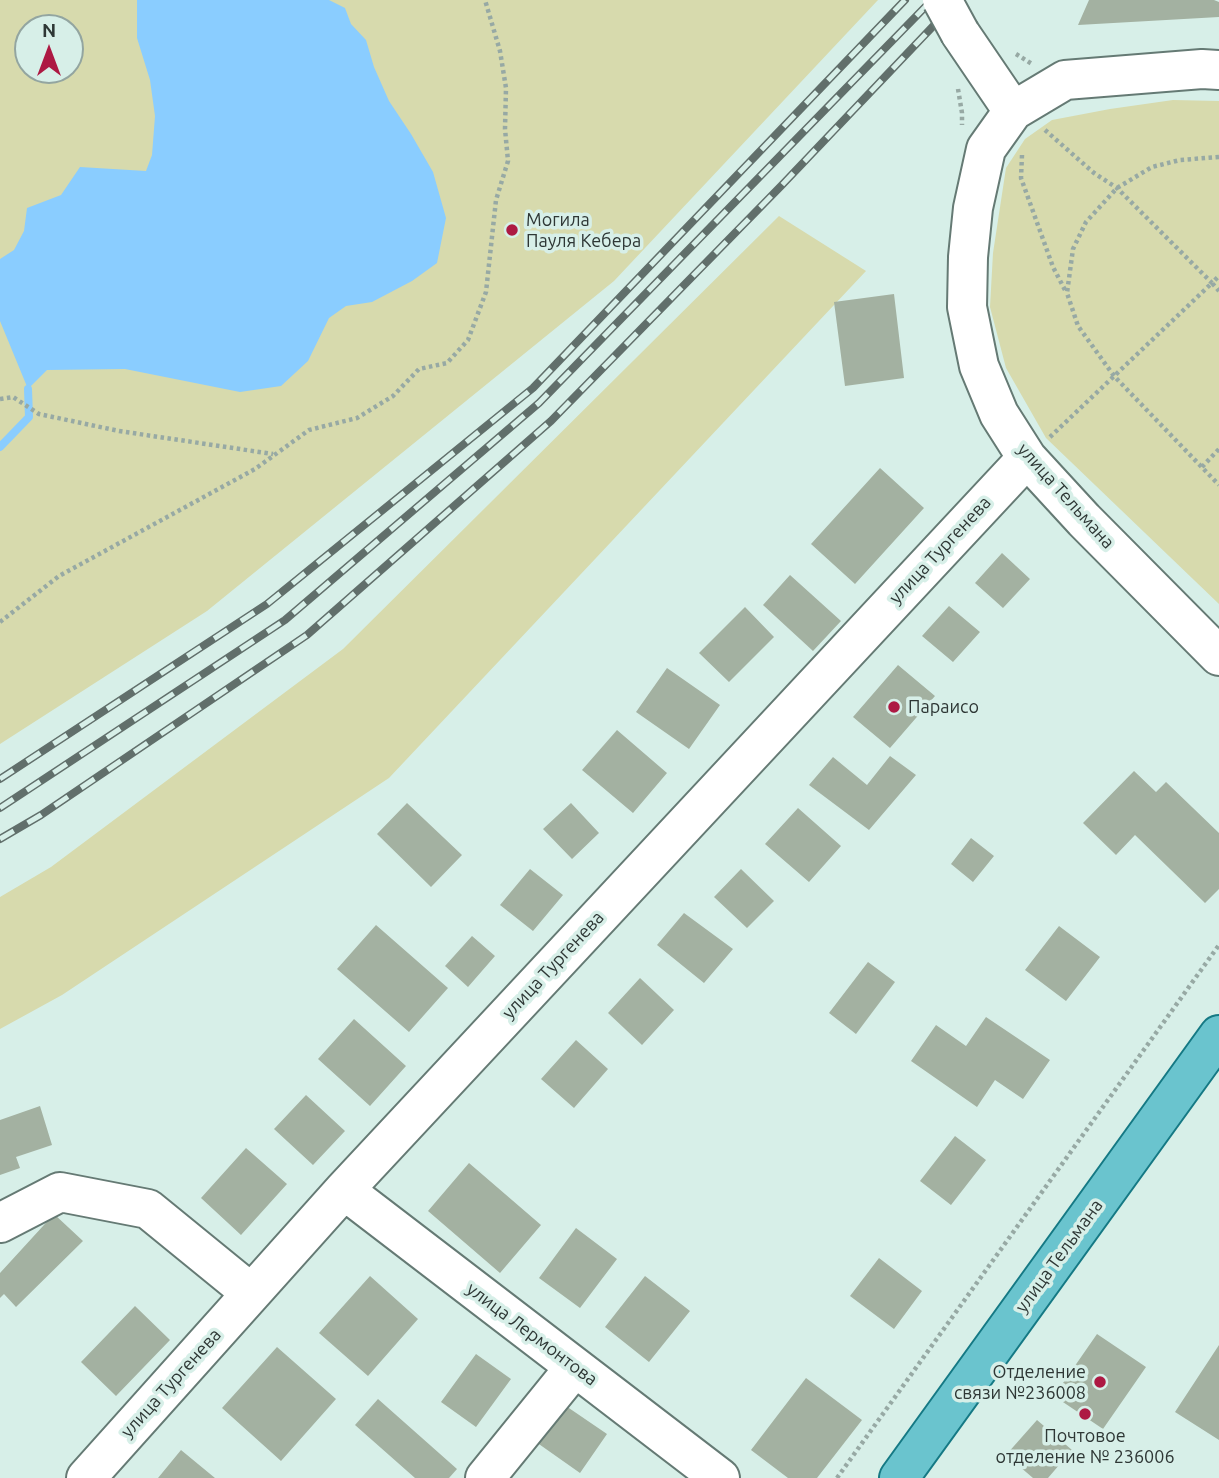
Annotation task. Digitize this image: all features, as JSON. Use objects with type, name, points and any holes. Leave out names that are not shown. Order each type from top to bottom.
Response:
[{"type":"main road","name":"улица Тельмана","points":[[899,1478],[1219,1035]]},
{"type":"street","points":[[942,0],[960,33],[1028,119]]},
{"type":"street","name":"улица Тельмана","points":[[1219,70],[1065,80],[1028,119],[986,149],[973,208],[967,307],[979,366],[999,414],[1027,458],[1084,520],[1219,656]]},
{"type":"street","name":"улица Тургенева","points":[[86,1478],[344,1190],[1027,458]]},
{"type":"street","name":"улица Лермонтова","points":[[344,1190],[720,1478]]},
{"type":"street","points":[[0,1223],[60,1192],[148,1209],[251,1293]]},
{"type":"street","points":[[485,1478],[575,1367]]},
{"type":"path","points":[[0,622],[59,576],[255,469],[309,430],[357,418],[393,396],[419,369],[447,363],[468,340],[486,292],[496,200],[508,161],[505,129],[506,88],[500,51],[485,0]]},
{"type":"path","points":[[1010,50],[1032,64],[1043,67]]},
{"type":"path","points":[[1028,119],[1094,173],[1117,188],[1219,291]]},
{"type":"path","points":[[1022,152],[1021,178],[1053,267],[1067,293],[1078,326],[1114,376],[1219,485]]},
{"type":"path","points":[[1067,293],[1073,249],[1086,222],[1117,188],[1152,167],[1180,160],[1219,156]]},
{"type":"path","points":[[1066,422],[1219,276]]},
{"type":"path","points":[[0,398],[13,397],[39,414],[119,431],[274,454]]},
{"type":"path","points":[[1202,467],[1219,449]]},
{"type":"path","points":[[837,1478],[1219,945]]},
{"type":"green space","points":[[0,0],[878,0],[614,281],[207,611],[0,744]]},
{"type":"green space","points":[[1173,100],[1219,101],[1219,604],[1046,438],[1006,368],[990,307],[993,253],[1006,168],[1025,139],[1052,120]]},
{"type":"green space","points":[[779,216],[866,271],[389,778],[62,995],[0,1029],[0,897],[51,867],[343,649]]},
{"type":"water","points":[[137,0],[329,0],[345,8],[351,24],[366,40],[389,101],[433,172],[446,218],[437,263],[412,281],[372,302],[346,306],[329,318],[308,361],[281,386],[240,392],[125,369],[47,370],[28,389],[0,321],[0,259],[14,250],[24,231],[27,208],[61,195],[80,167],[146,171],[152,155],[155,116],[150,80],[137,38]]},
{"type":"building","points":[[1089,0],[1214,0],[1219,2],[1219,17],[1078,25]]},
{"type":"building","points":[[894,294],[904,378],[845,386],[834,302]]},
{"type":"building","points":[[880,468],[924,508],[855,584],[811,544]]},
{"type":"building","points":[[1002,553],[1030,579],[1003,608],[975,583]]},
{"type":"building","points":[[790,575],[841,621],[813,651],[763,605]]},
{"type":"building","points":[[949,606],[980,632],[953,662],[922,636]]},
{"type":"building","points":[[745,607],[774,637],[729,682],[699,653]]},
{"type":"building","name":"Параисо","points":[[898,665],[935,696],[890,748],[853,717]]},
{"type":"building","points":[[667,668],[720,705],[689,749],[636,712]]},
{"type":"building","points":[[617,730],[667,773],[633,813],[582,770]]},
{"type":"building","points":[[890,756],[916,775],[869,830],[809,785],[833,757],[867,785]]},
{"type":"building","points":[[1134,771],[1156,792],[1166,782],[1219,833],[1219,889],[1205,903],[1135,835],[1116,855],[1083,823]]},
{"type":"building","points":[[407,803],[462,855],[431,887],[377,834]]},
{"type":"building","points":[[571,803],[599,833],[572,859],[543,829]]},
{"type":"building","points":[[798,808],[841,846],[809,882],[765,844]]},
{"type":"building","points":[[971,838],[994,856],[973,882],[951,864]]},
{"type":"building","points":[[530,869],[563,895],[533,931],[500,905]]},
{"type":"building","points":[[741,869],[774,901],[747,928],[714,897]]},
{"type":"building","points":[[684,913],[733,949],[704,983],[657,945]]},
{"type":"building","points":[[376,925],[448,988],[409,1032],[337,969]]},
{"type":"building","points":[[1059,926],[1100,957],[1066,1001],[1025,970]]},
{"type":"building","points":[[472,936],[495,956],[468,987],[445,966]]},
{"type":"building","points":[[868,962],[895,982],[856,1034],[829,1013]]},
{"type":"building","points":[[640,978],[674,1010],[642,1045],[608,1013]]},
{"type":"building","points":[[986,1017],[1050,1060],[1023,1099],[995,1080],[977,1107],[911,1061],[936,1025],[966,1046]]},
{"type":"building","points":[[354,1019],[406,1066],[370,1106],[318,1059]]},
{"type":"building","points":[[576,1040],[608,1069],[574,1108],[541,1079]]},
{"type":"building","points":[[306,1095],[345,1131],[313,1165],[274,1129]]},
{"type":"building","points":[[40,1106],[52,1145],[16,1157],[20,1168],[0,1175],[0,1120]]},
{"type":"building","points":[[955,1136],[986,1160],[951,1205],[920,1181]]},
{"type":"building","points":[[246,1148],[287,1184],[241,1235],[201,1198]]},
{"type":"building","points":[[469,1163],[541,1225],[500,1273],[428,1211]]},
{"type":"building","points":[[54,1214],[83,1241],[16,1307],[4,1294],[0,1298],[0,1273]]},
{"type":"building","points":[[576,1228],[617,1259],[580,1308],[539,1278]]},
{"type":"building","points":[[879,1258],[922,1291],[894,1329],[850,1296]]},
{"type":"building","points":[[370,1276],[418,1319],[368,1376],[319,1333]]},
{"type":"building","points":[[645,1276],[690,1311],[649,1362],[605,1327]]},
{"type":"building","points":[[135,1306],[170,1340],[116,1396],[81,1362]]},
{"type":"building","name":"Отделение связи №236008","points":[[1097,1334],[1146,1367],[1103,1429],[1054,1396]]},
{"type":"building","points":[[1219,1345],[1219,1440],[1175,1412]]},
{"type":"building","points":[[277,1347],[336,1399],[281,1461],[222,1408]]},
{"type":"building","points":[[476,1354],[511,1379],[476,1427],[441,1402]]},
{"type":"building","points":[[806,1378],[862,1420],[817,1478],[788,1478],[751,1450]]},
{"type":"building","points":[[378,1399],[457,1469],[449,1478],[415,1478],[355,1425]]},
{"type":"building","points":[[563,1404],[607,1434],[580,1473],[536,1442]]},
{"type":"building","points":[[1037,1420],[1072,1450],[1048,1478],[1033,1478],[1006,1455]]},
{"type":"building","points":[[181,1450],[215,1478],[158,1478]]},
{"type":"waterway","points":[[0,447],[29,417],[28,389]]},
{"type":"railway","points":[[0,779],[267,604],[533,388],[905,0]]},
{"type":"railway","points":[[0,808],[285,620],[539,403],[932,0]]},
{"type":"railway","points":[[0,839],[41,815],[307,635],[551,421],[958,0]]},
{"type":"place","name":"Могила Пауля Кебера","points":[[512,230]]},
{"type":"place","name":"Параисо","points":[[894,707]]},
{"type":"place","name":"Отделение связи №236008","points":[[1100,1382]]},
{"type":"place","name":"Почтовое отделение № 236006","points":[[1085,1414]]}]
